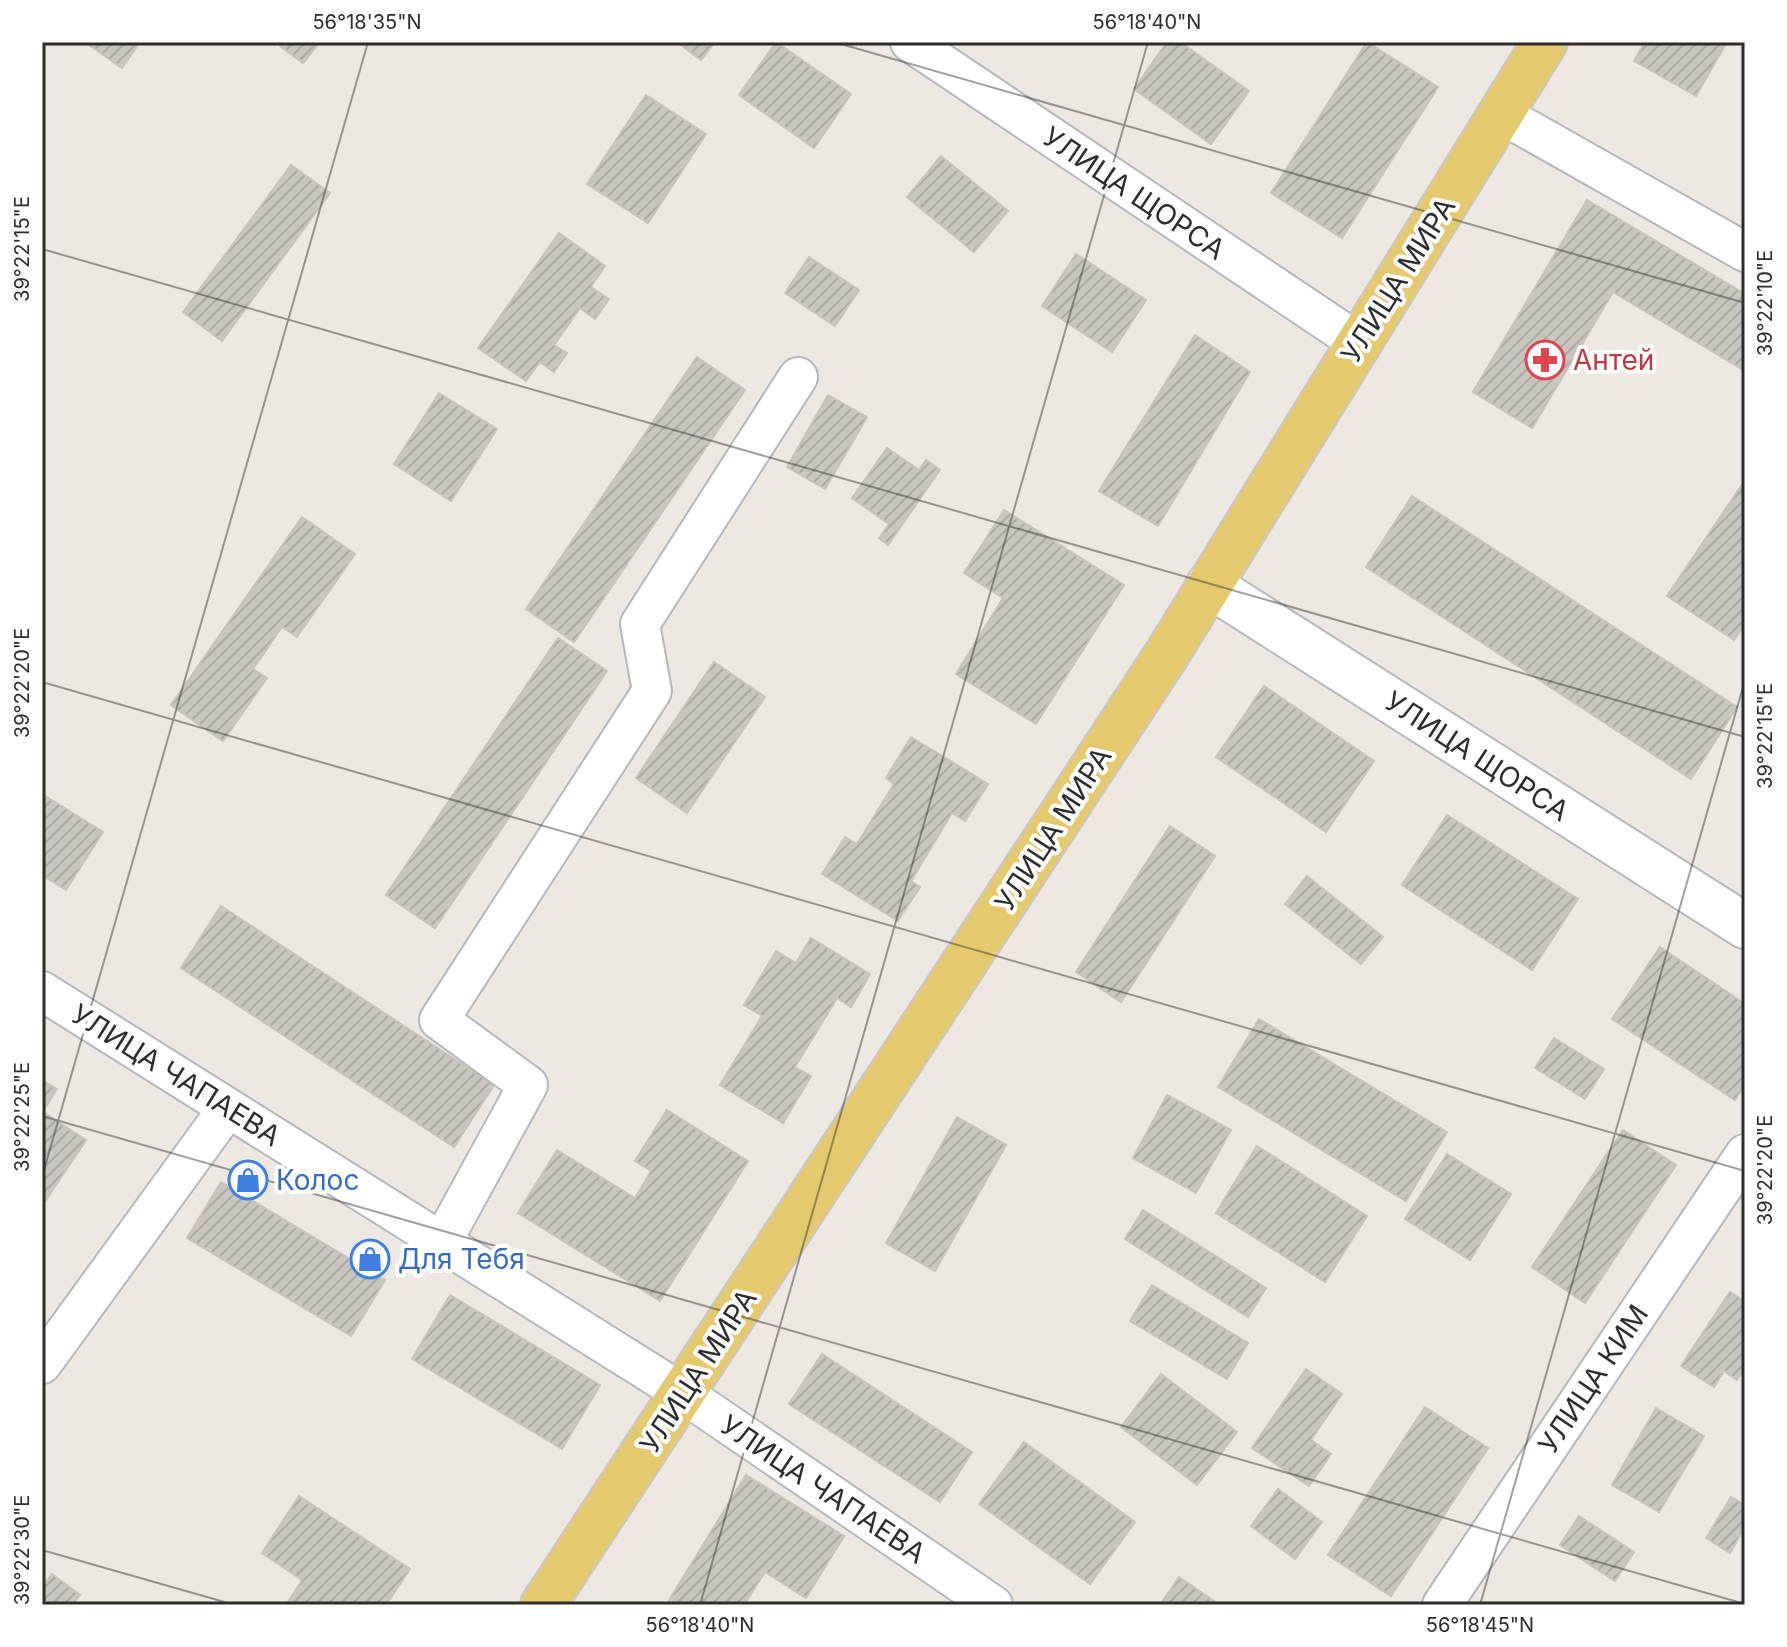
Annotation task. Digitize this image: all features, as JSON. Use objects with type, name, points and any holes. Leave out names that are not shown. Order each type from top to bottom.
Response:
[{"type":"main road","name":"УЛИЦА МИРА","points":[[543,1605],[1167,654],[1545,42]]},
{"type":"street","name":"УЛИЦА ЩОРСА","points":[[910,42],[1359,343]]},
{"type":"street","points":[[1501,114],[1745,252]]},
{"type":"street","points":[[442,1242],[528,1085],[439,1020],[652,691],[640,624],[798,377]]},
{"type":"street","name":"УЛИЦА ЩОРСА","points":[[1209,585],[1745,926]]},
{"type":"street","name":"УЛИЦА ЧАПАЕВА","points":[[42,991],[684,1394],[993,1605]]},
{"type":"street","points":[[42,1364],[228,1108]]},
{"type":"street","name":"УЛИЦА КИМ","points":[[1442,1605],[1745,1154]]},
{"type":"building","points":[[85,42],[140,42],[122,68]]},
{"type":"building","points":[[283,42],[319,43],[303,63],[280,46]]},
{"type":"building","points":[[677,42],[715,42],[701,60]]},
{"type":"building","points":[[776,42],[851,94],[814,148],[739,95]]},
{"type":"building","points":[[1167,42],[1180,42],[1249,91],[1211,144],[1134,89]]},
{"type":"building","points":[[1367,42],[1438,87],[1342,238],[1271,193]]},
{"type":"building","points":[[1645,42],[1727,42],[1696,96],[1634,61]]},
{"type":"building","points":[[646,95],[706,134],[648,223],[587,184]]},
{"type":"building","points":[[941,156],[1008,211],[974,252],[907,197]]},
{"type":"building","points":[[291,165],[330,193],[222,341],[183,312]]},
{"type":"building","points":[[1587,200],[1745,294],[1745,371],[1613,292],[1532,428],[1473,392]]},
{"type":"building","points":[[559,233],[605,266],[591,287],[609,299],[595,319],[580,308],[554,345],[567,353],[554,372],[540,362],[526,381],[478,348]]},
{"type":"building","points":[[1076,254],[1146,300],[1112,352],[1042,306]]},
{"type":"building","points":[[809,257],[859,290],[835,326],[785,293]]},
{"type":"building","points":[[1195,335],[1250,372],[1158,526],[1099,491]]},
{"type":"building","points":[[697,357],[745,390],[574,642],[526,609]]},
{"type":"building","points":[[439,393],[497,429],[451,501],[394,464]]},
{"type":"building","points":[[828,395],[867,417],[825,489],[787,467]]},
{"type":"building","points":[[887,448],[919,470],[926,460],[940,470],[888,545],[879,538],[889,524],[852,498]]},
{"type":"building","points":[[1745,480],[1745,624],[1734,640],[1667,596]]},
{"type":"building","points":[[1412,496],[1737,707],[1691,779],[1366,567]]},
{"type":"building","points":[[1004,510],[1124,585],[1036,724],[956,674],[1003,598],[964,573]]},
{"type":"building","points":[[302,517],[355,554],[297,637],[282,627],[253,669],[267,678],[223,741],[171,705]]},
{"type":"building","points":[[558,638],[607,671],[435,928],[386,895]]},
{"type":"building","points":[[714,662],[765,697],[687,813],[636,778]]},
{"type":"building","points":[[1264,686],[1374,761],[1326,832],[1216,757]]},
{"type":"building","points":[[911,737],[988,784],[965,821],[952,813],[911,881],[920,887],[898,921],[822,874],[845,837],[857,844],[894,784],[886,778]]},
{"type":"building","points":[[42,794],[103,832],[66,890],[42,875]]},
{"type":"building","points":[[1447,815],[1578,899],[1532,970],[1402,885]]},
{"type":"building","points":[[1170,826],[1215,856],[1121,1002],[1076,972]]},
{"type":"building","points":[[1307,876],[1383,937],[1361,964],[1285,904]]},
{"type":"building","points":[[221,906],[494,1085],[454,1147],[181,968]]},
{"type":"building","points":[[811,938],[870,974],[851,1007],[837,998],[795,1067],[811,1076],[783,1123],[720,1085],[762,1016],[744,1005],[776,951],[796,963]]},
{"type":"building","points":[[1660,947],[1745,1004],[1745,1085],[1735,1100],[1612,1019]]},
{"type":"building","points":[[1259,1019],[1447,1132],[1406,1201],[1218,1087]]},
{"type":"building","points":[[1554,1038],[1604,1069],[1585,1099],[1535,1068]]},
{"type":"building","points":[[42,1080],[57,1089],[42,1113]]},
{"type":"building","points":[[1167,1095],[1231,1130],[1196,1193],[1133,1158]]},
{"type":"building","points":[[667,1110],[748,1161],[660,1301],[518,1213],[557,1150],[635,1198],[651,1171],[635,1161]]},
{"type":"building","points":[[42,1113],[86,1140],[42,1206]]},
{"type":"building","points":[[957,1117],[1006,1145],[935,1271],[886,1243]]},
{"type":"building","points":[[1623,1130],[1676,1165],[1585,1303],[1532,1267]]},
{"type":"building","points":[[1257,1146],[1367,1216],[1325,1282],[1216,1213]]},
{"type":"building","points":[[1447,1154],[1511,1194],[1470,1260],[1405,1219]]},
{"type":"building","points":[[221,1182],[385,1280],[351,1336],[187,1238]]},
{"type":"building","points":[[1143,1210],[1266,1288],[1248,1317],[1125,1239]]},
{"type":"building","points":[[1152,1285],[1248,1343],[1227,1379],[1130,1321]]},
{"type":"building","points":[[1730,1292],[1745,1302],[1745,1367],[1737,1380],[1724,1371],[1714,1387],[1681,1366]]},
{"type":"building","points":[[450,1295],[600,1385],[562,1449],[412,1359]]},
{"type":"building","points":[[822,1354],[972,1452],[940,1502],[789,1404]]},
{"type":"building","points":[[1306,1369],[1342,1394],[1311,1440],[1331,1454],[1309,1486],[1252,1448]]},
{"type":"building","points":[[1161,1374],[1237,1432],[1197,1485],[1121,1427]]},
{"type":"building","points":[[1425,1407],[1488,1448],[1391,1596],[1328,1555]]},
{"type":"building","points":[[1656,1408],[1704,1436],[1659,1512],[1612,1485]]},
{"type":"building","points":[[1024,1442],[1135,1522],[1090,1584],[979,1504]]},
{"type":"building","points":[[746,1475],[844,1536],[806,1598],[765,1572],[745,1603],[748,1605],[666,1605]]},
{"type":"building","points":[[1278,1489],[1322,1522],[1295,1559],[1251,1526]]},
{"type":"building","points":[[299,1496],[410,1569],[386,1605],[286,1605],[302,1580],[262,1553]]},
{"type":"building","points":[[1731,1497],[1745,1505],[1745,1527],[1730,1553],[1706,1538]]},
{"type":"building","points":[[1579,1516],[1634,1552],[1615,1581],[1560,1545]]},
{"type":"building","points":[[52,1574],[80,1595],[72,1605],[42,1605],[42,1587]]},
{"type":"building","points":[[1179,1577],[1220,1605],[1160,1605]]},
{"type":"place","name":"Антей","points":[[1545,360]]},
{"type":"place","name":"Колос","points":[[248,1180]]},
{"type":"place","name":"Для Тебя","points":[[370,1259]]}]
